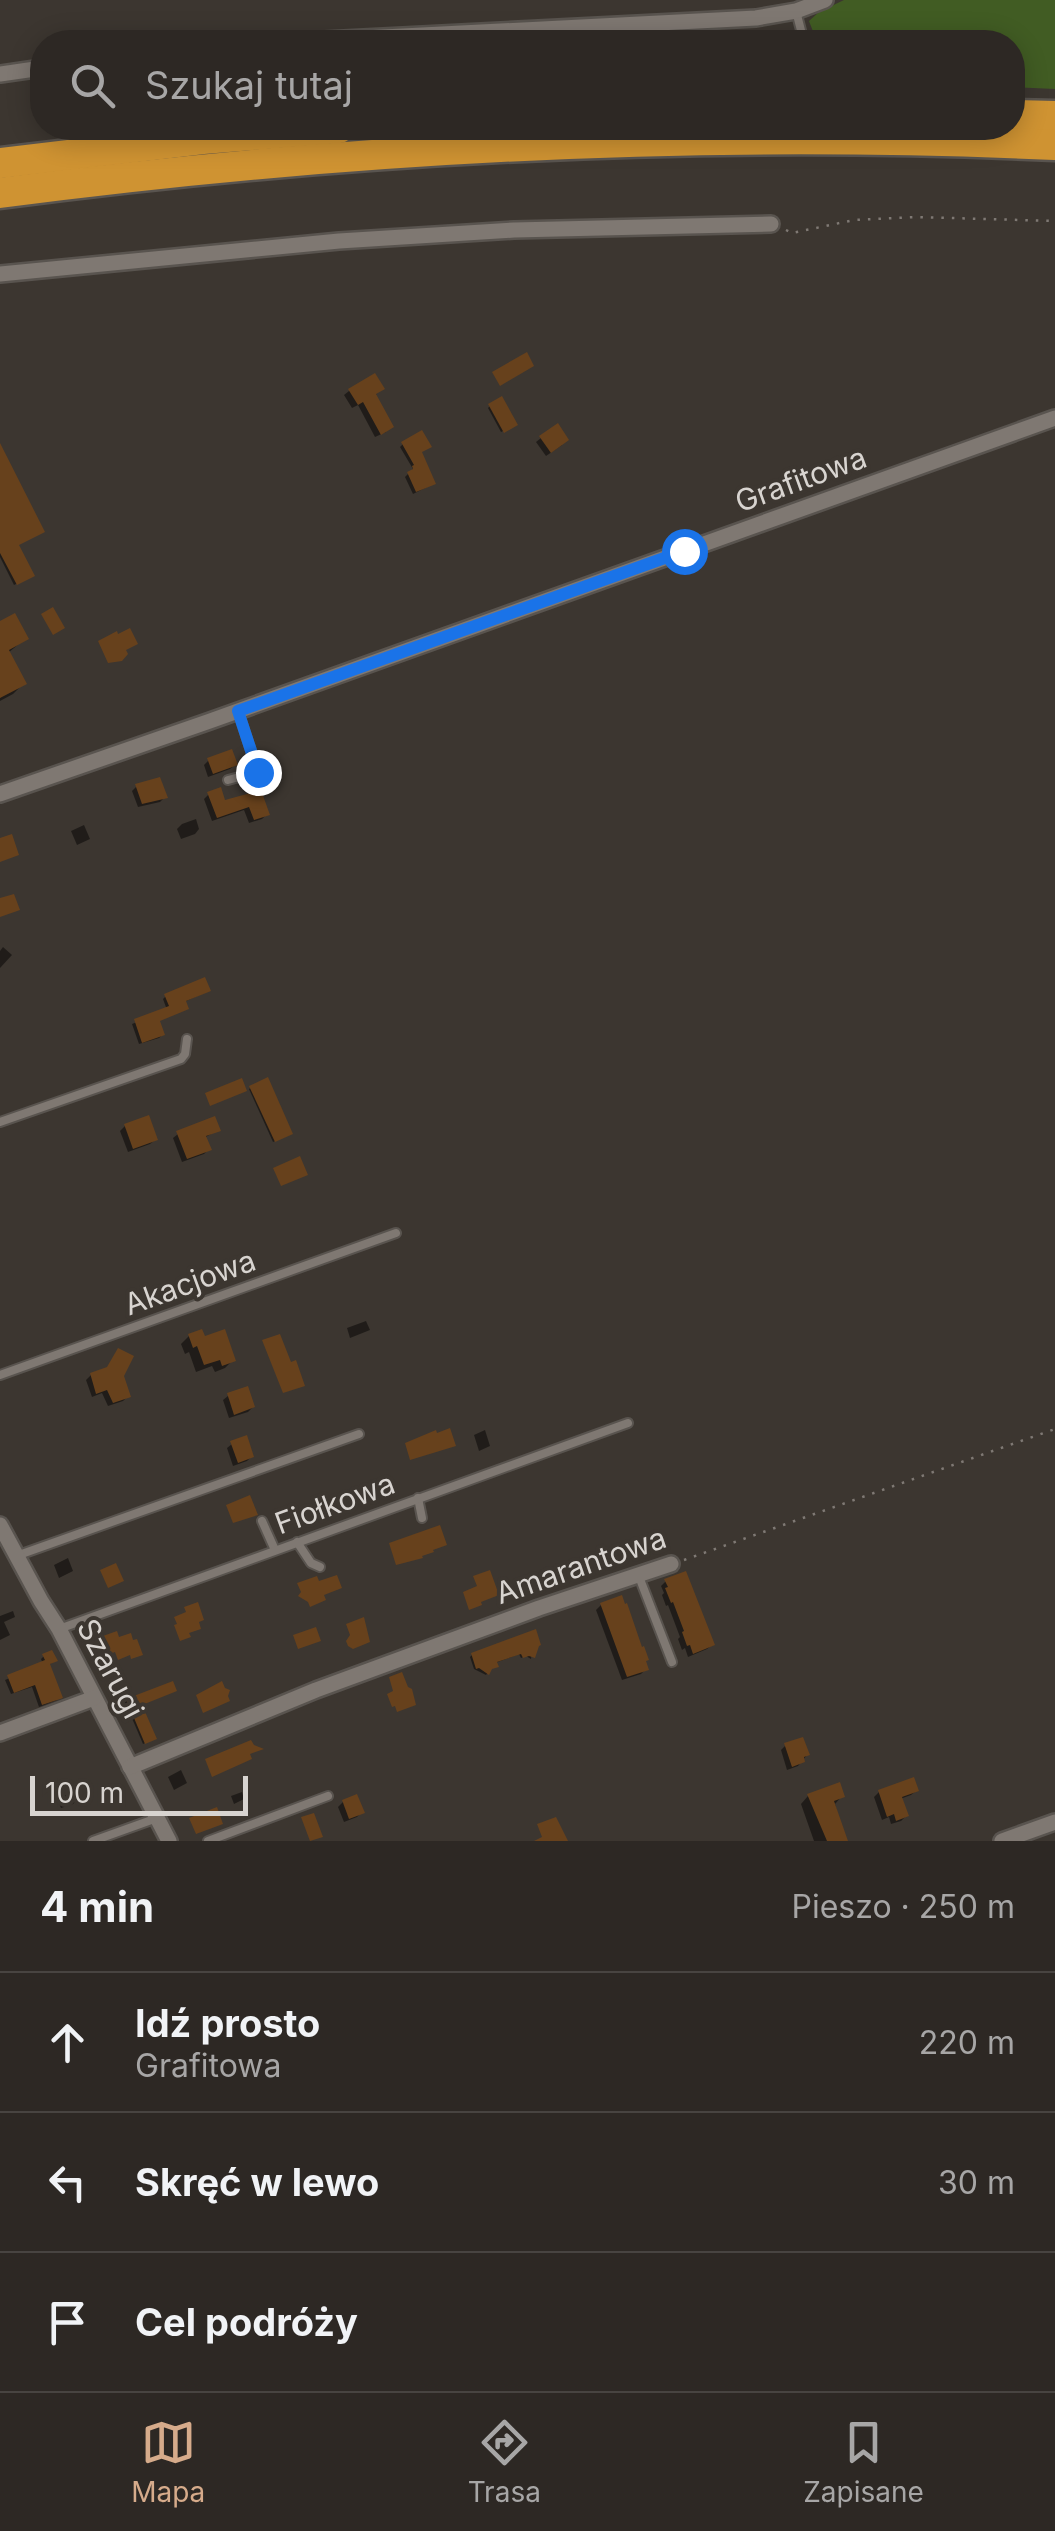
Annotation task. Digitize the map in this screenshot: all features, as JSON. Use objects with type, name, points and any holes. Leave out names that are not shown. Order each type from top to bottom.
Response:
[{"type":"highway","points":[[1025,115],[1055,116]]},
{"type":"highway","points":[[0,164],[195,140]]},
{"type":"highway","points":[[0,193],[356,155],[459,140]]},
{"type":"highway","points":[[540,140],[704,140]]},
{"type":"highway","points":[[874,140],[1055,145]]},
{"type":"street","points":[[520,30],[756,18],[796,11],[826,0]]},
{"type":"street","points":[[0,74],[30,70]]},
{"type":"street","points":[[0,274],[339,241],[514,230],[770,224]]},
{"type":"street","name":"Grafitowa","points":[[0,794],[1055,418]]},
{"type":"street","name":"Szarugi","points":[[0,1525],[23,1561],[168,1841]]},
{"type":"street","name":"Amarantowa","points":[[130,1767],[316,1690],[671,1564]]},
{"type":"street","points":[[0,1733],[94,1698]]},
{"type":"street","points":[[1002,1841],[1055,1822]]},
{"type":"lane","points":[[796,11],[801,30]]},
{"type":"lane","points":[[228,780],[258,772],[238,711]]},
{"type":"lane","points":[[0,1122],[181,1059],[187,1039]]},
{"type":"lane","name":"Akacjowa","points":[[0,1375],[396,1233]]},
{"type":"lane","name":"Fiołkowa","points":[[59,1629],[628,1423]]},
{"type":"lane","points":[[23,1561],[359,1434]]},
{"type":"lane","points":[[418,1498],[422,1518]]},
{"type":"lane","points":[[262,1521],[275,1550]]},
{"type":"lane","points":[[297,1542],[311,1563],[320,1567]]},
{"type":"lane","points":[[638,1574],[672,1662]]},
{"type":"lane","points":[[208,1841],[328,1796]]},
{"type":"lane","points":[[92,1841],[157,1818]]},
{"type":"path","points":[[770,224],[792,232],[885,218],[1055,222]]},
{"type":"path","name":"Amarantowa","points":[[671,1564],[1055,1429]]},
{"type":"green space","points":[[844,0],[1055,0],[1055,89],[1025,88],[1025,30],[812,30],[809,21]]},
{"type":"building","points":[[527,352],[534,366],[500,386],[492,372]]},
{"type":"building","points":[[375,373],[385,389],[376,394],[394,427],[381,435],[363,402],[358,405],[348,389]]},
{"type":"building","points":[[502,396],[518,425],[504,433],[488,404]]},
{"type":"building","points":[[558,423],[569,440],[551,453],[539,436]]},
{"type":"building","points":[[422,430],[432,447],[422,452],[436,484],[416,492],[407,472],[414,465],[401,442]]},
{"type":"building","points":[[0,443],[45,532],[19,545],[35,576],[17,585],[0,553]]},
{"type":"building","points":[[53,607],[65,628],[53,635],[41,614]]},
{"type":"building","points":[[15,613],[29,639],[9,650],[27,684],[0,698],[0,621]]},
{"type":"building","points":[[130,628],[138,644],[126,650],[128,654],[122,661],[108,663],[98,641]]},
{"type":"building","points":[[232,749],[238,765],[213,774],[207,758]]},
{"type":"building","points":[[160,777],[168,798],[142,804],[135,784]]},
{"type":"building","points":[[221,787],[225,800],[261,790],[270,815],[254,820],[249,807],[217,818],[207,792]]},
{"type":"building","points":[[12,834],[19,855],[0,862],[0,838]]},
{"type":"building","points":[[14,894],[20,910],[0,917],[0,898]]},
{"type":"building","points":[[205,977],[211,991],[186,1001],[189,1009],[160,1021],[165,1035],[142,1043],[134,1019],[169,1006],[164,994]]},
{"type":"building","points":[[268,1077],[293,1134],[275,1142],[249,1086]]},
{"type":"building","points":[[242,1078],[247,1091],[210,1106],[205,1093]]},
{"type":"building","points":[[149,1115],[158,1140],[133,1149],[124,1124]]},
{"type":"building","points":[[215,1116],[221,1131],[206,1136],[212,1150],[187,1159],[176,1131]]},
{"type":"building","points":[[300,1156],[308,1175],[281,1186],[273,1168]]},
{"type":"building","points":[[202,1329],[205,1336],[225,1329],[236,1361],[222,1366],[220,1360],[204,1365],[188,1334]]},
{"type":"building","points":[[280,1334],[291,1362],[296,1360],[305,1386],[283,1393],[262,1340]]},
{"type":"building","points":[[118,1348],[134,1356],[124,1376],[131,1397],[113,1403],[107,1390],[96,1394],[90,1373],[107,1367]]},
{"type":"building","points":[[248,1386],[255,1407],[234,1415],[227,1393]]},
{"type":"building","points":[[450,1428],[456,1446],[410,1460],[405,1443]]},
{"type":"building","points":[[247,1435],[254,1457],[238,1463],[230,1441]]},
{"type":"building","points":[[250,1495],[258,1515],[233,1523],[226,1505]]},
{"type":"building","points":[[440,1525],[447,1545],[423,1558],[396,1565],[389,1543]]},
{"type":"building","points":[[116,1563],[124,1581],[108,1588],[100,1570]]},
{"type":"building","points":[[490,1570],[499,1595],[469,1610],[463,1592],[477,1586],[473,1576]]},
{"type":"building","points":[[686,1571],[715,1645],[693,1654],[664,1579]]},
{"type":"building","points":[[337,1575],[342,1588],[324,1595],[326,1600],[310,1607],[298,1596],[301,1592],[297,1583]]},
{"type":"building","points":[[622,1595],[649,1660],[649,1670],[627,1677],[600,1603]]},
{"type":"building","points":[[198,1602],[204,1620],[199,1622],[201,1629],[180,1641],[174,1617],[186,1612],[184,1607]]},
{"type":"building","points":[[364,1617],[370,1642],[353,1649],[346,1641],[350,1635],[346,1624]]},
{"type":"building","points":[[316,1627],[321,1641],[298,1649],[293,1635]]},
{"type":"building","points":[[536,1629],[541,1645],[535,1658],[523,1658],[521,1654],[497,1662],[499,1667],[489,1675],[476,1669],[471,1653]]},
{"type":"building","points":[[117,1631],[119,1637],[131,1633],[143,1655],[118,1660],[115,1652],[110,1654],[103,1636]]},
{"type":"building","points":[[52,1650],[58,1661],[50,1664],[63,1698],[42,1705],[35,1685],[14,1693],[7,1675],[45,1660],[42,1654]]},
{"type":"building","points":[[402,1672],[416,1705],[397,1712],[387,1694],[393,1691],[389,1677]]},
{"type":"building","points":[[173,1681],[177,1691],[142,1705],[157,1739],[145,1744],[126,1699]]},
{"type":"building","points":[[222,1681],[230,1690],[230,1701],[203,1713],[196,1695]]},
{"type":"building","points":[[803,1737],[810,1755],[804,1757],[805,1762],[792,1767],[784,1743]]},
{"type":"building","points":[[251,1740],[264,1749],[250,1754],[252,1759],[212,1777],[205,1759]]},
{"type":"building","points":[[914,1777],[919,1791],[902,1797],[909,1816],[896,1821],[894,1814],[887,1817],[878,1790]]},
{"type":"building","points":[[840,1782],[845,1797],[834,1801],[848,1841],[827,1841],[807,1794]]},
{"type":"building","points":[[357,1794],[365,1813],[349,1819],[342,1800]]},
{"type":"building","points":[[217,1807],[223,1824],[196,1834],[189,1818]]},
{"type":"building","points":[[314,1813],[323,1837],[310,1841],[301,1817]]},
{"type":"building","points":[[556,1817],[568,1841],[534,1841],[542,1837],[537,1824]]},
{"type":"route","points":[[258,772],[238,711],[684,551]]}]
